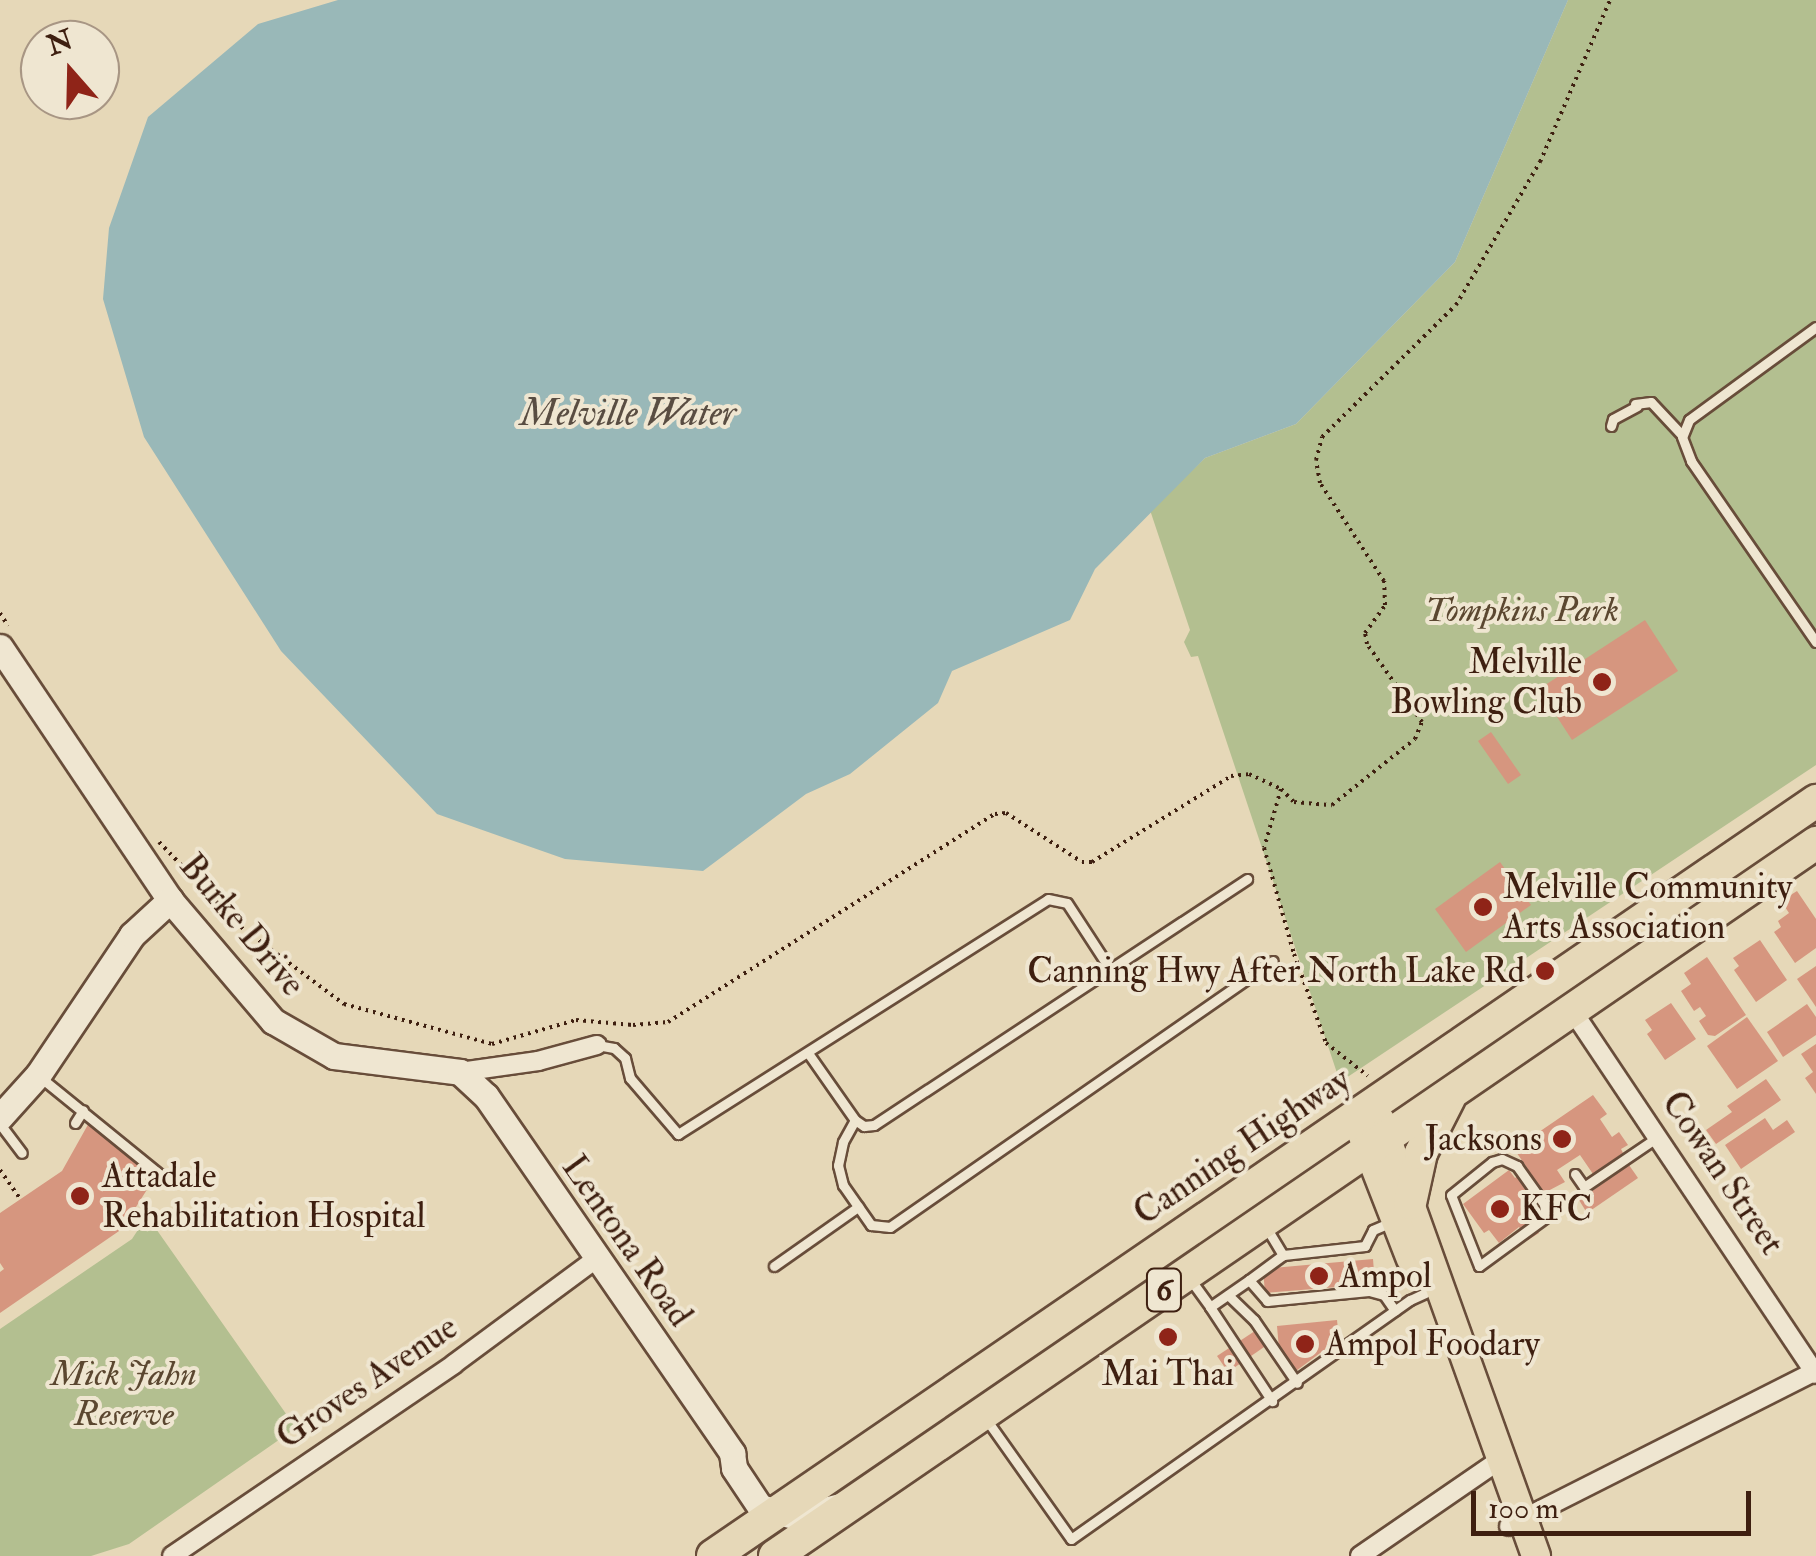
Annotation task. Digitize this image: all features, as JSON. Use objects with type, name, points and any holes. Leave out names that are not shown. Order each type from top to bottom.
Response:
[{"type":"highway","name":"Canning Highway","points":[[713,1556],[1366,1099],[1816,801]]},
{"type":"highway","name":"6","points":[[774,1556],[1816,843]]},
{"type":"highway","points":[[1403,1212],[1422,1153],[1451,1094]]},
{"type":"main road","points":[[1366,1099],[1378,1144],[1516,1523],[1536,1556]]},
{"type":"main road","points":[[1403,1212],[1425,1294],[1495,1464]]},
{"type":"main road","points":[[1516,1523],[1520,1556]]},
{"type":"street","name":"Burke Drive","points":[[5,638],[170,900],[273,1021],[334,1056],[460,1072],[538,1060],[597,1045]]},
{"type":"street","points":[[0,1120],[38,1075],[132,935],[170,900]]},
{"type":"street","name":"Cowan Street","points":[[1572,1010],[1816,1372]]},
{"type":"street","name":"Lentona Road","points":[[460,1072],[486,1096],[732,1453],[748,1461],[776,1498],[774,1514]]},
{"type":"street","name":"Groves Avenue","points":[[172,1556],[454,1364],[596,1259]]},
{"type":"street","points":[[1516,1523],[1816,1372]]},
{"type":"street","points":[[1360,1556],[1495,1464]]},
{"type":"street","points":[[767,1556],[774,1514],[796,1517],[854,1502]]},
{"type":"lane","points":[[1682,436],[1688,420],[1816,327]]},
{"type":"lane","points":[[1611,426],[1613,419],[1650,402],[1682,436],[1691,461],[1816,642]]},
{"type":"lane","points":[[808,1053],[855,1120],[864,1126],[874,1125],[1247,879]]},
{"type":"lane","points":[[597,1045],[614,1048],[625,1058],[630,1078],[678,1134],[1048,898],[1067,903],[1110,969]]},
{"type":"lane","points":[[855,1120],[842,1142],[838,1166],[843,1185],[871,1226],[890,1227],[1273,961]]},
{"type":"lane","points":[[38,1075],[164,1177]]},
{"type":"lane","points":[[75,1122],[84,1110]]},
{"type":"lane","points":[[0,1120],[22,1153]]},
{"type":"lane","points":[[1575,1174],[1584,1187],[1659,1137]]},
{"type":"lane","points":[[1492,1162],[1510,1162],[1544,1204],[1546,1217],[1480,1266],[1452,1195],[1492,1162]]},
{"type":"lane","points":[[774,1266],[858,1207]]},
{"type":"lane","points":[[1210,1308],[1283,1254],[1365,1246],[1374,1230],[1403,1212]]},
{"type":"lane","points":[[1263,1222],[1283,1254]]},
{"type":"lane","points":[[1186,1274],[1272,1401]]},
{"type":"lane","points":[[1249,1280],[1268,1301],[1369,1290],[1384,1294],[1395,1310]]},
{"type":"lane","points":[[983,1414],[1072,1539],[1272,1401],[1395,1310],[1425,1294]]},
{"type":"lane","points":[[1228,1295],[1254,1320],[1296,1383]]},
{"type":"path","points":[[147,829],[241,927],[344,1004],[492,1044],[576,1020],[633,1025],[668,1022],[994,814],[1006,813],[1082,862],[1092,862],[1232,776],[1249,774],[1281,789],[1294,802],[1332,805],[1415,739],[1422,722],[1367,644],[1365,633],[1385,605],[1384,580],[1320,483],[1316,460],[1322,437],[1456,304],[1540,162],[1610,0]]},
{"type":"path","points":[[0,613],[5,638]]},
{"type":"path","points":[[1281,789],[1264,848],[1294,954],[1326,1043],[1366,1099]]},
{"type":"path","points":[[0,1170],[20,1199]]},
{"type":"green space","name":"Tompkins Park","points":[[1568,0],[1816,0],[1816,765],[1340,1082],[1198,656],[1191,657],[1184,642],[1190,630],[1150,510],[1205,458],[1296,424],[1455,262]]},
{"type":"green space","name":"Mick Jahn Reserve","points":[[147,1216],[296,1428],[129,1544],[91,1556],[0,1556],[0,1329],[132,1239]]},
{"type":"water","name":"Melville Water","points":[[338,0],[1568,0],[1455,262],[1296,424],[1205,458],[1095,569],[1070,620],[952,671],[938,703],[850,774],[806,794],[703,871],[565,859],[437,814],[281,651],[144,437],[103,299],[109,228],[148,117],[258,24]]},
{"type":"building","points":[[1645,620],[1678,671],[1572,740],[1539,689]]},
{"type":"building","points":[[1491,732],[1521,775],[1508,784],[1478,741]]},
{"type":"building","name":"Melville Community Arts Association","points":[[1500,862],[1531,905],[1466,952],[1435,909]]},
{"type":"building","points":[[1797,891],[1816,919],[1816,948],[1795,963],[1774,932],[1781,927],[1778,921],[1789,913],[1781,901]]},
{"type":"building","points":[[1760,940],[1787,980],[1756,1002],[1734,970],[1739,966],[1733,958]]},
{"type":"building","points":[[1707,957],[1746,1015],[1715,1036],[1708,1035],[1699,1021],[1706,1016],[1700,1007],[1694,1011],[1681,991],[1691,984],[1684,973]]},
{"type":"building","points":[[1816,966],[1816,1007],[1797,979]]},
{"type":"building","points":[[1671,1003],[1696,1039],[1665,1060],[1647,1034],[1652,1030],[1645,1020]]},
{"type":"building","points":[[1807,1004],[1816,1017],[1816,1035],[1783,1057],[1767,1032]]},
{"type":"building","points":[[1747,1017],[1778,1061],[1737,1089],[1707,1046]]},
{"type":"building","points":[[1816,1044],[1816,1094],[1805,1078],[1813,1072],[1801,1054]]},
{"type":"building","points":[[1766,1079],[1781,1100],[1716,1144],[1706,1130],[1732,1112],[1727,1106]]},
{"type":"building","points":[[1593,1095],[1607,1114],[1600,1119],[1612,1137],[1619,1132],[1628,1145],[1621,1149],[1623,1153],[1593,1174],[1580,1155],[1557,1170],[1565,1182],[1527,1202],[1536,1215],[1530,1220],[1539,1233],[1528,1240],[1519,1227],[1499,1243],[1489,1230],[1484,1233],[1463,1204],[1509,1170],[1515,1178],[1528,1169],[1514,1149]]},
{"type":"building","points":[[1765,1118],[1773,1130],[1787,1120],[1795,1132],[1741,1169],[1725,1145]]},
{"type":"building","name":"Attadale Rehabilitation Hospital","points":[[90,1121],[155,1177],[122,1229],[0,1313],[0,1272],[4,1269],[0,1263],[0,1213],[62,1171]]},
{"type":"building","points":[[1629,1165],[1638,1178],[1587,1213],[1579,1200]]},
{"type":"building","name":"Ampol","points":[[1373,1259],[1375,1284],[1265,1293],[1263,1269]]},
{"type":"building","name":"Ampol Foodary","points":[[1337,1320],[1339,1339],[1296,1371],[1279,1349],[1277,1326]]},
{"type":"building","points":[[1264,1325],[1274,1340],[1228,1372],[1217,1356]]},
{"type":"place","name":"Melville Bowling Club","points":[[1602,682]]},
{"type":"place","name":"Melville Community Arts Association","points":[[1483,907]]},
{"type":"place","name":"Canning Hwy After North Lake Rd","points":[[1545,971]]},
{"type":"place","name":"Jacksons","points":[[1562,1139]]},
{"type":"place","name":"Attadale Rehabilitation Hospital","points":[[80,1196]]},
{"type":"place","name":"KFC","points":[[1500,1209]]},
{"type":"place","name":"Ampol","points":[[1319,1276]]},
{"type":"place","name":"Mai Thai","points":[[1168,1337]]},
{"type":"place","name":"Ampol Foodary","points":[[1305,1344]]}]
